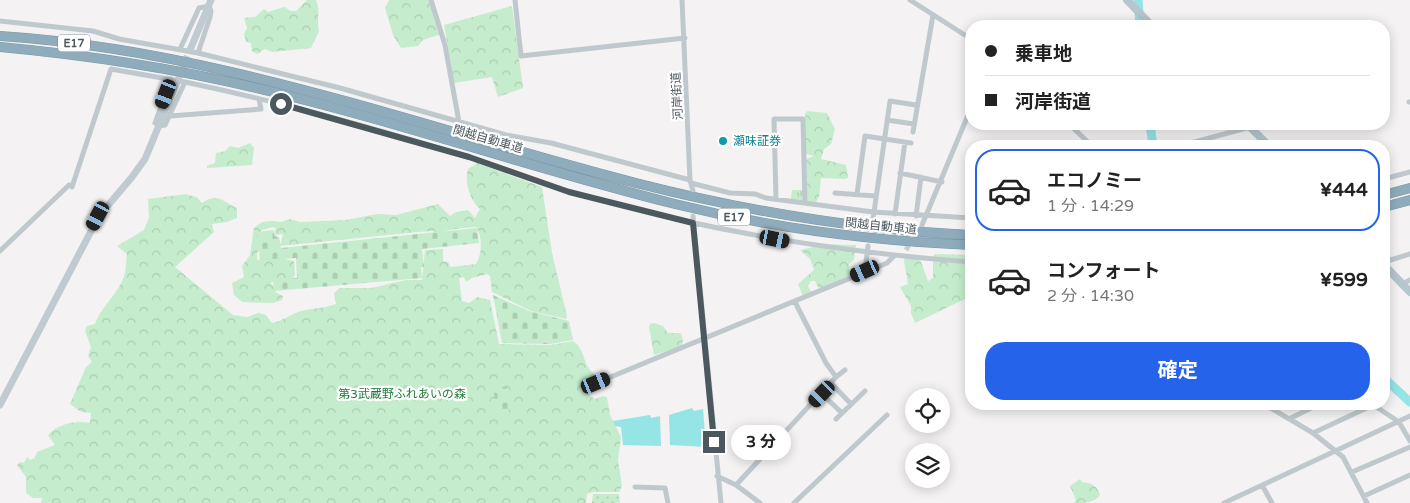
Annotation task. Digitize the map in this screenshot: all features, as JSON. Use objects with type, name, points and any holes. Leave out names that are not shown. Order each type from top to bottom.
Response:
[{"type":"highway","name":"関越自動車道","points":[[0,36],[119,49],[218,68],[319,93],[636,183],[762,211],[884,229],[965,235]]},
{"type":"highway","name":"関越自動車道","points":[[0,47],[75,54],[150,65],[258,88],[570,176],[718,214],[825,233],[882,240],[965,245]]},
{"type":"highway","points":[[1390,193],[1410,188]]},
{"type":"highway","points":[[1390,205],[1410,200]]},
{"type":"main road","points":[[1130,3],[1146,20]]},
{"type":"main road","points":[[1252,130],[1263,140]]},
{"type":"main road","points":[[1390,268],[1406,282],[1410,292]]},
{"type":"street","points":[[431,0],[445,45],[459,122]]},
{"type":"street","points":[[515,0],[521,56],[685,38]]},
{"type":"street","name":"河岸街道","points":[[682,0],[690,181],[692,190]]},
{"type":"street","points":[[910,0],[965,35]]},
{"type":"street","points":[[198,53],[210,17],[210,3]]},
{"type":"street","points":[[180,49],[199,8],[210,3]]},
{"type":"street","points":[[190,50],[210,3]]},
{"type":"street","points":[[913,132],[916,105],[933,15]]},
{"type":"street","points":[[0,21],[93,31],[119,39],[198,53],[340,88],[506,135],[551,143],[730,193],[755,194],[776,199],[873,212],[965,218]]},
{"type":"street","points":[[0,252],[71,186],[112,69],[259,99],[377,129],[469,157],[569,192],[693,223],[809,246],[894,256],[965,261]]},
{"type":"street","points":[[159,126],[166,125],[170,116],[178,81]]},
{"type":"street","points":[[0,406],[98,216],[137,171],[178,81]]},
{"type":"street","points":[[170,116],[261,108],[259,99]]},
{"type":"street","points":[[873,220],[890,101],[916,105]]},
{"type":"street","points":[[776,199],[774,119],[803,119],[805,203]]},
{"type":"street","points":[[887,120],[914,124]]},
{"type":"street","points":[[922,225],[942,182],[965,123]]},
{"type":"street","points":[[1075,130],[1086,140]]},
{"type":"street","points":[[1200,140],[1234,130]]},
{"type":"street","points":[[857,194],[865,136],[911,143]]},
{"type":"street","points":[[895,214],[904,142]]},
{"type":"street","points":[[1390,177],[1410,172]]},
{"type":"street","points":[[900,173],[942,182]]},
{"type":"street","points":[[916,216],[921,177]]},
{"type":"street","points":[[835,193],[875,196]]},
{"type":"street","points":[[693,216],[721,503]]},
{"type":"street","points":[[865,271],[868,246]]},
{"type":"street","points":[[902,256],[906,250]]},
{"type":"street","points":[[1390,261],[1410,254]]},
{"type":"street","points":[[596,383],[887,263],[894,256]]},
{"type":"street","points":[[795,302],[826,363],[836,377]]},
{"type":"street","points":[[736,485],[822,394],[830,383],[845,370]]},
{"type":"street","points":[[830,383],[851,404]]},
{"type":"street","points":[[836,419],[865,392]]},
{"type":"street","points":[[822,394],[842,413]]},
{"type":"street","points":[[1274,410],[1312,434],[1343,457],[1367,503]]},
{"type":"street","points":[[1289,419],[1307,410]]},
{"type":"street","points":[[1312,434],[1360,410]]},
{"type":"street","points":[[1381,410],[1399,422],[1410,441]]},
{"type":"street","points":[[794,503],[887,415]]},
{"type":"street","points":[[1224,503],[1410,416]]},
{"type":"street","points":[[1352,472],[1410,447]]},
{"type":"street","points":[[1364,496],[1410,475]]},
{"type":"street","points":[[717,476],[736,485],[760,503]]},
{"type":"street","points":[[1262,485],[1272,503]]},
{"type":"street","points":[[635,487],[665,488],[668,503]]},
{"type":"green space","points":[[307,0],[316,0],[318,8],[319,31],[311,48],[272,52],[265,49],[257,54],[252,51],[251,43],[246,42],[244,34],[247,28],[244,18],[255,17],[264,9],[268,12],[284,7],[291,11],[296,11]]},
{"type":"green space","points":[[389,0],[429,0],[441,34],[423,40],[418,46],[401,48],[393,35],[385,8]]},
{"type":"green space","points":[[512,6],[523,88],[498,97],[492,77],[454,83],[444,25]]},
{"type":"green space","points":[[807,111],[827,113],[835,129],[831,144],[824,149],[821,159],[846,165],[848,178],[821,178],[819,197],[816,202],[807,201],[806,159],[814,156],[806,154],[805,114]]},
{"type":"green space","points":[[250,143],[254,148],[252,165],[207,168],[207,166],[215,163],[216,153],[225,151],[230,146],[238,148]]},
{"type":"green space","name":"第3武蔵野ふれあいの森","points":[[477,163],[542,187],[552,253],[567,316],[566,319],[531,311],[492,292],[490,276],[487,274],[472,278],[466,282],[464,277],[459,278],[462,301],[469,303],[477,297],[490,300],[499,344],[551,345],[573,341],[577,344],[590,370],[597,377],[599,384],[589,391],[590,396],[595,399],[602,396],[607,397],[610,415],[621,437],[618,460],[622,486],[619,492],[593,492],[587,494],[586,503],[41,503],[42,498],[33,498],[26,493],[26,477],[17,465],[20,462],[24,463],[27,457],[30,460],[35,458],[37,452],[55,445],[48,435],[57,428],[73,423],[90,423],[91,413],[81,412],[70,404],[86,367],[92,362],[88,356],[91,347],[85,331],[87,326],[95,324],[123,280],[127,254],[117,246],[144,230],[149,218],[148,199],[186,194],[196,197],[202,203],[216,198],[237,208],[237,218],[227,222],[212,224],[214,232],[175,267],[233,315],[247,317],[258,313],[266,315],[272,323],[301,311],[336,304],[334,293],[340,288],[371,288],[406,280],[422,280],[425,250],[443,249],[443,261],[448,262],[451,267],[476,264],[481,240],[476,227],[452,229],[440,234],[433,231],[418,232],[280,246],[283,234],[276,235],[274,232],[276,228],[273,227],[262,230],[259,234],[261,247],[257,253],[257,260],[275,257],[294,261],[295,275],[292,280],[285,279],[270,283],[276,288],[275,292],[283,296],[282,300],[273,303],[242,302],[234,295],[232,283],[244,277],[242,266],[250,255],[254,228],[262,222],[281,222],[289,219],[300,222],[346,220],[377,214],[396,215],[438,204],[450,216],[456,212],[468,210],[475,218],[480,209],[471,196],[467,185],[467,174],[468,169]]},
{"type":"green space","points":[[792,190],[803,190],[803,201],[791,199]]},
{"type":"green space","points":[[477,228],[479,243],[422,249],[424,267],[421,267],[422,278],[274,291],[273,280],[297,278],[296,258],[260,261],[257,232],[273,230],[275,236],[279,237],[281,248]]},
{"type":"green space","points":[[816,244],[856,245],[854,260],[849,264],[849,276],[819,289],[815,281],[811,281],[808,286],[812,293],[803,296],[798,284],[814,270],[810,259],[800,250],[813,247]]},
{"type":"green space","points":[[906,254],[915,255],[921,262],[928,281],[933,278],[933,256],[936,254],[965,255],[965,299],[915,323],[911,313],[911,306],[900,287],[908,284],[904,261]]},
{"type":"green space","points":[[493,295],[529,311],[569,321],[573,340],[550,344],[502,343]]},
{"type":"green space","points":[[654,323],[663,326],[668,333],[681,333],[683,341],[681,347],[654,355],[649,327],[650,324]]},
{"type":"green space","points":[[507,387],[509,413],[498,417],[493,388]]},
{"type":"green space","points":[[1080,479],[1082,482],[1095,487],[1100,495],[1098,498],[1089,502],[1074,503],[1076,500],[1070,486]]},
{"type":"green space","points":[[593,494],[619,494],[620,503],[592,503]]},
{"type":"water","points":[[692,408],[694,411],[703,409],[706,447],[670,445],[669,415]]},
{"type":"water","points":[[650,415],[651,418],[660,416],[661,446],[623,445],[621,427],[615,426],[613,421]]},
{"type":"waterway","points":[[1138,0],[1140,20]]},
{"type":"waterway","points":[[1151,130],[1152,140]]},
{"type":"waterway","points":[[1390,384],[1410,402]]},
{"type":"tunnel","points":[[177,82],[190,50]]},
{"type":"tunnel","points":[[906,250],[912,240]]},
{"type":"place","name":"瀬味証券","points":[[723,141]]},
{"type":"route","points":[[281,104],[377,129],[486,162],[498,168],[569,192],[693,223],[714,442]]}]
